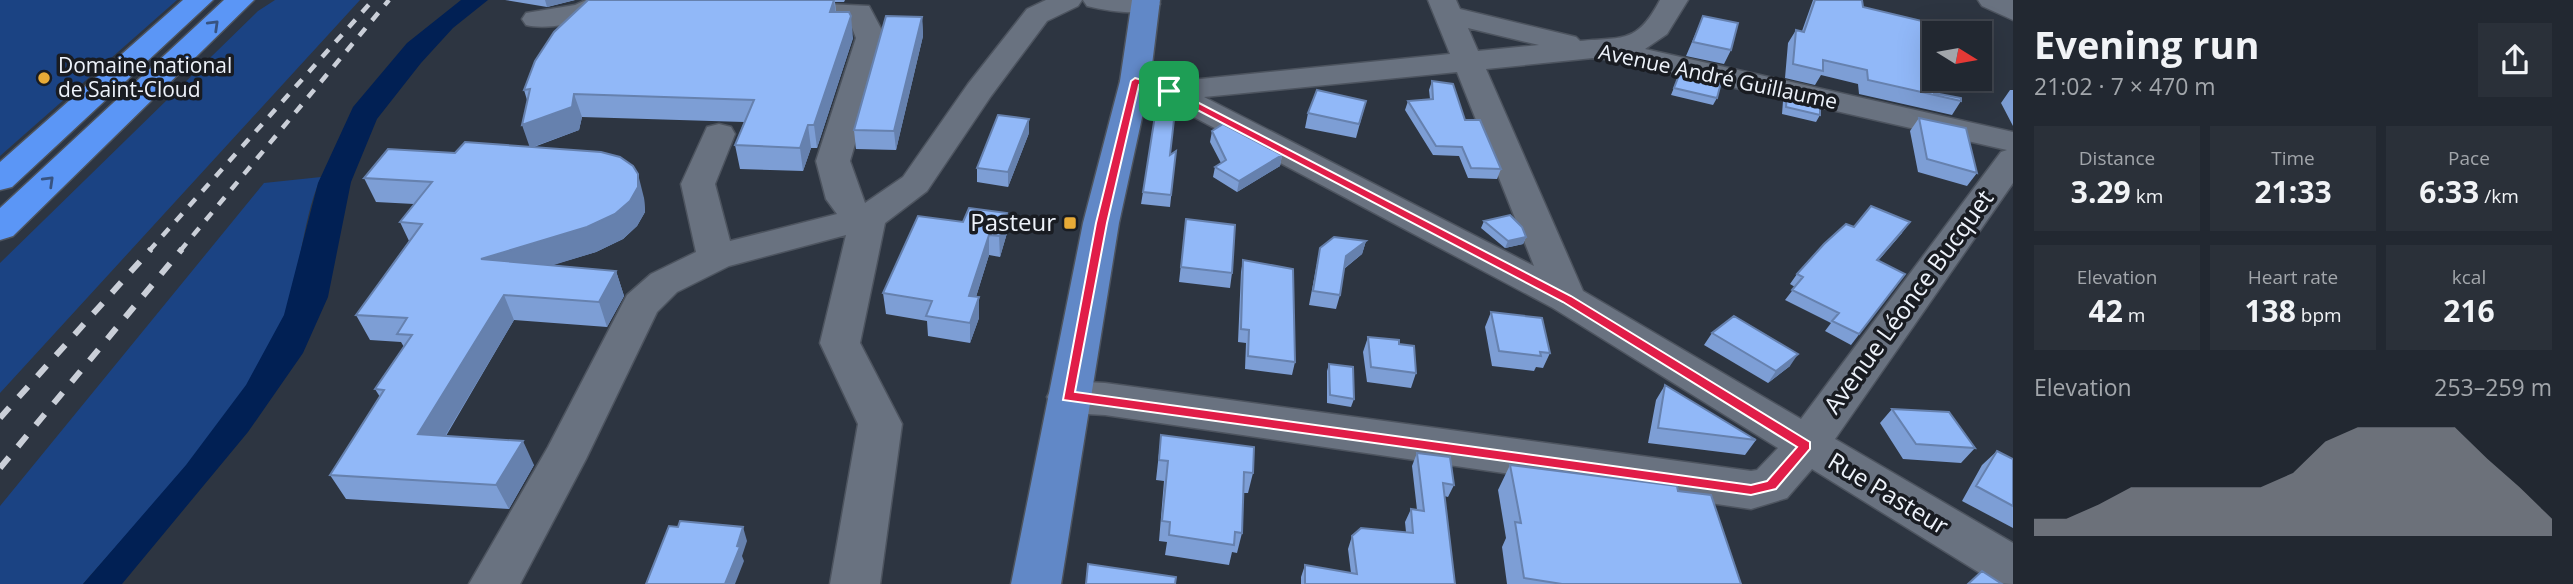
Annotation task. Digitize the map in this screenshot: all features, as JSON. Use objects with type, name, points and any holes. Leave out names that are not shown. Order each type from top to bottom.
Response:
[{"type":"highway","points":[[0,180],[199,0]]},
{"type":"highway","points":[[0,228],[240,0]]},
{"type":"main road","points":[[1036,584],[1101,223],[1152,86],[1146,2]]},
{"type":"street","points":[[536,19],[581,13],[609,0]]},
{"type":"street","points":[[494,584],[564,459],[641,305],[664,283],[716,257],[864,219],[915,184],[979,91],[1037,15],[1068,0]]},
{"type":"street","points":[[1097,0],[1146,2]]},
{"type":"street","points":[[1445,8],[1603,50],[1645,40],[1660,29],[1674,0]]},
{"type":"street","points":[[1992,0],[2013,12]]},
{"type":"street","points":[[1445,8],[1567,299]]},
{"type":"street","points":[[758,9],[859,12],[871,38],[834,161],[844,199],[864,219]]},
{"type":"street","name":"Avenue André Guillaume","points":[[1152,86],[1470,63],[1603,50],[2013,142]]},
{"type":"street","name":"Rue Pasteur","points":[[1152,86],[1567,299],[1806,446],[2013,568]]},
{"type":"street","points":[[716,257],[698,184],[719,134]]},
{"type":"street","name":"Avenue Léonce Bucquet","points":[[1068,397],[1104,399],[1751,490],[1771,485],[1806,446],[2013,159]]},
{"type":"street","points":[[855,584],[880,424],[840,343],[864,219]]},
{"type":"shaded area","name":"Domaine national de Saint-Cloud","points":[[0,0],[177,0],[0,156]]},
{"type":"shaded area","points":[[275,0],[360,0],[0,393],[0,263],[258,11]]},
{"type":"shaded area","points":[[461,0],[488,0],[453,28],[421,63],[377,119],[351,182],[328,297],[303,353],[248,432],[122,584],[83,584],[186,465],[246,385],[284,315],[318,183],[353,107],[407,43]]},
{"type":"shaded area","points":[[321,177],[284,316],[267,351],[222,422],[83,584],[0,584],[0,506],[264,183]]},
{"type":"building","points":[[588,0],[834,0],[830,12],[849,12],[851,16],[814,125],[808,125],[800,148],[735,145],[754,100],[574,94],[572,107],[522,125],[530,89],[524,90],[535,61],[554,32]]},
{"type":"building","points":[[1815,0],[1862,0],[1863,7],[1922,21],[1922,91],[1961,98],[1961,101],[1868,80],[1867,70],[1823,60],[1823,71],[1793,64],[1796,30],[1804,32]]},
{"type":"building","points":[[886,16],[922,17],[894,131],[854,130]]},
{"type":"building","points":[[1703,16],[1738,23],[1731,50],[1693,42]]},
{"type":"building","points":[[1681,70],[1722,79],[1717,98],[1674,88]]},
{"type":"building","points":[[1432,81],[1453,84],[1465,120],[1480,120],[1501,169],[1471,168],[1462,147],[1436,146],[1408,101],[1433,99]]},
{"type":"building","points":[[1317,90],[1366,101],[1359,124],[1308,113]]},
{"type":"building","points":[[1787,94],[1820,102],[1820,115],[1786,107]]},
{"type":"building","points":[[1156,109],[1175,111],[1170,155],[1176,151],[1171,195],[1143,192]]},
{"type":"building","points":[[998,115],[1029,119],[1008,172],[977,168]]},
{"type":"building","points":[[1919,118],[1966,128],[1977,173],[1927,159]]},
{"type":"building","points":[[1223,124],[1282,155],[1239,181],[1215,167],[1226,160],[1212,131]]},
{"type":"building","points":[[465,142],[601,152],[620,157],[633,166],[638,174],[638,187],[630,201],[615,214],[587,227],[481,259],[616,271],[599,302],[504,295],[418,434],[523,441],[496,485],[330,475],[384,390],[375,389],[412,335],[397,334],[407,318],[356,315],[422,224],[400,222],[432,182],[364,178],[388,149],[455,153]]},
{"type":"building","points":[[1871,206],[1910,222],[1877,260],[1905,274],[1859,334],[1832,321],[1839,313],[1792,290],[1803,277],[1797,274],[1824,244],[1846,224],[1854,227]]},
{"type":"building","points":[[969,208],[1007,213],[999,236],[989,235],[969,296],[979,297],[970,323],[926,316],[932,301],[883,293],[918,216],[963,222]]},
{"type":"building","points":[[1510,215],[1522,227],[1526,237],[1508,241],[1484,221]]},
{"type":"building","points":[[1186,219],[1235,225],[1232,273],[1181,267]]},
{"type":"building","points":[[1334,237],[1366,241],[1346,256],[1340,295],[1313,291],[1320,248]]},
{"type":"building","points":[[1243,260],[1293,269],[1295,362],[1248,356],[1249,330],[1241,329]]},
{"type":"building","points":[[1491,312],[1542,318],[1550,353],[1540,352],[1541,356],[1499,351]]},
{"type":"building","points":[[1734,316],[1798,354],[1776,371],[1712,333]]},
{"type":"building","points":[[1368,337],[1399,340],[1399,344],[1414,346],[1416,373],[1371,367]]},
{"type":"building","points":[[1329,364],[1353,367],[1354,399],[1330,395]]},
{"type":"building","points":[[1665,385],[1756,440],[1658,428]]},
{"type":"building","points":[[1892,409],[1949,412],[1975,448],[1916,444]]},
{"type":"building","points":[[1161,435],[1254,447],[1253,473],[1244,472],[1242,533],[1235,532],[1234,545],[1169,535],[1170,522],[1162,521],[1168,461],[1159,460]]},
{"type":"building","points":[[1997,451],[2013,459],[2013,506],[1976,486]]},
{"type":"building","points":[[1417,453],[1450,457],[1454,485],[1443,483],[1455,584],[1305,584],[1305,565],[1357,574],[1352,536],[1361,528],[1413,533],[1411,509],[1424,511]]},
{"type":"building","points":[[1510,465],[1677,486],[1678,491],[1711,495],[1741,584],[1562,584],[1524,578],[1515,522],[1521,523]]},
{"type":"building","points":[[680,521],[743,527],[737,546],[740,547],[725,584],[646,584],[669,526],[678,527]]},
{"type":"building","points":[[1088,564],[1176,577],[1175,584],[1086,584]]},
{"type":"building","points":[[1982,571],[2002,584],[1968,584]]},
{"type":"railway","points":[[149,251],[373,0]]},
{"type":"railway","points":[[180,251],[389,0]]},
{"type":"railway","points":[[0,418],[151,249]]},
{"type":"railway","points":[[0,468],[182,249]]},
{"type":"place","name":"Domaine national de Saint-Cloud","points":[[44,78]]},
{"type":"place","name":"Pasteur","points":[[1070,223]]},
{"type":"route","points":[[1135,81],[1169,91],[1567,299],[1806,446],[1771,485],[1751,490],[1104,399],[1068,397],[1101,223],[1135,81]]}]
